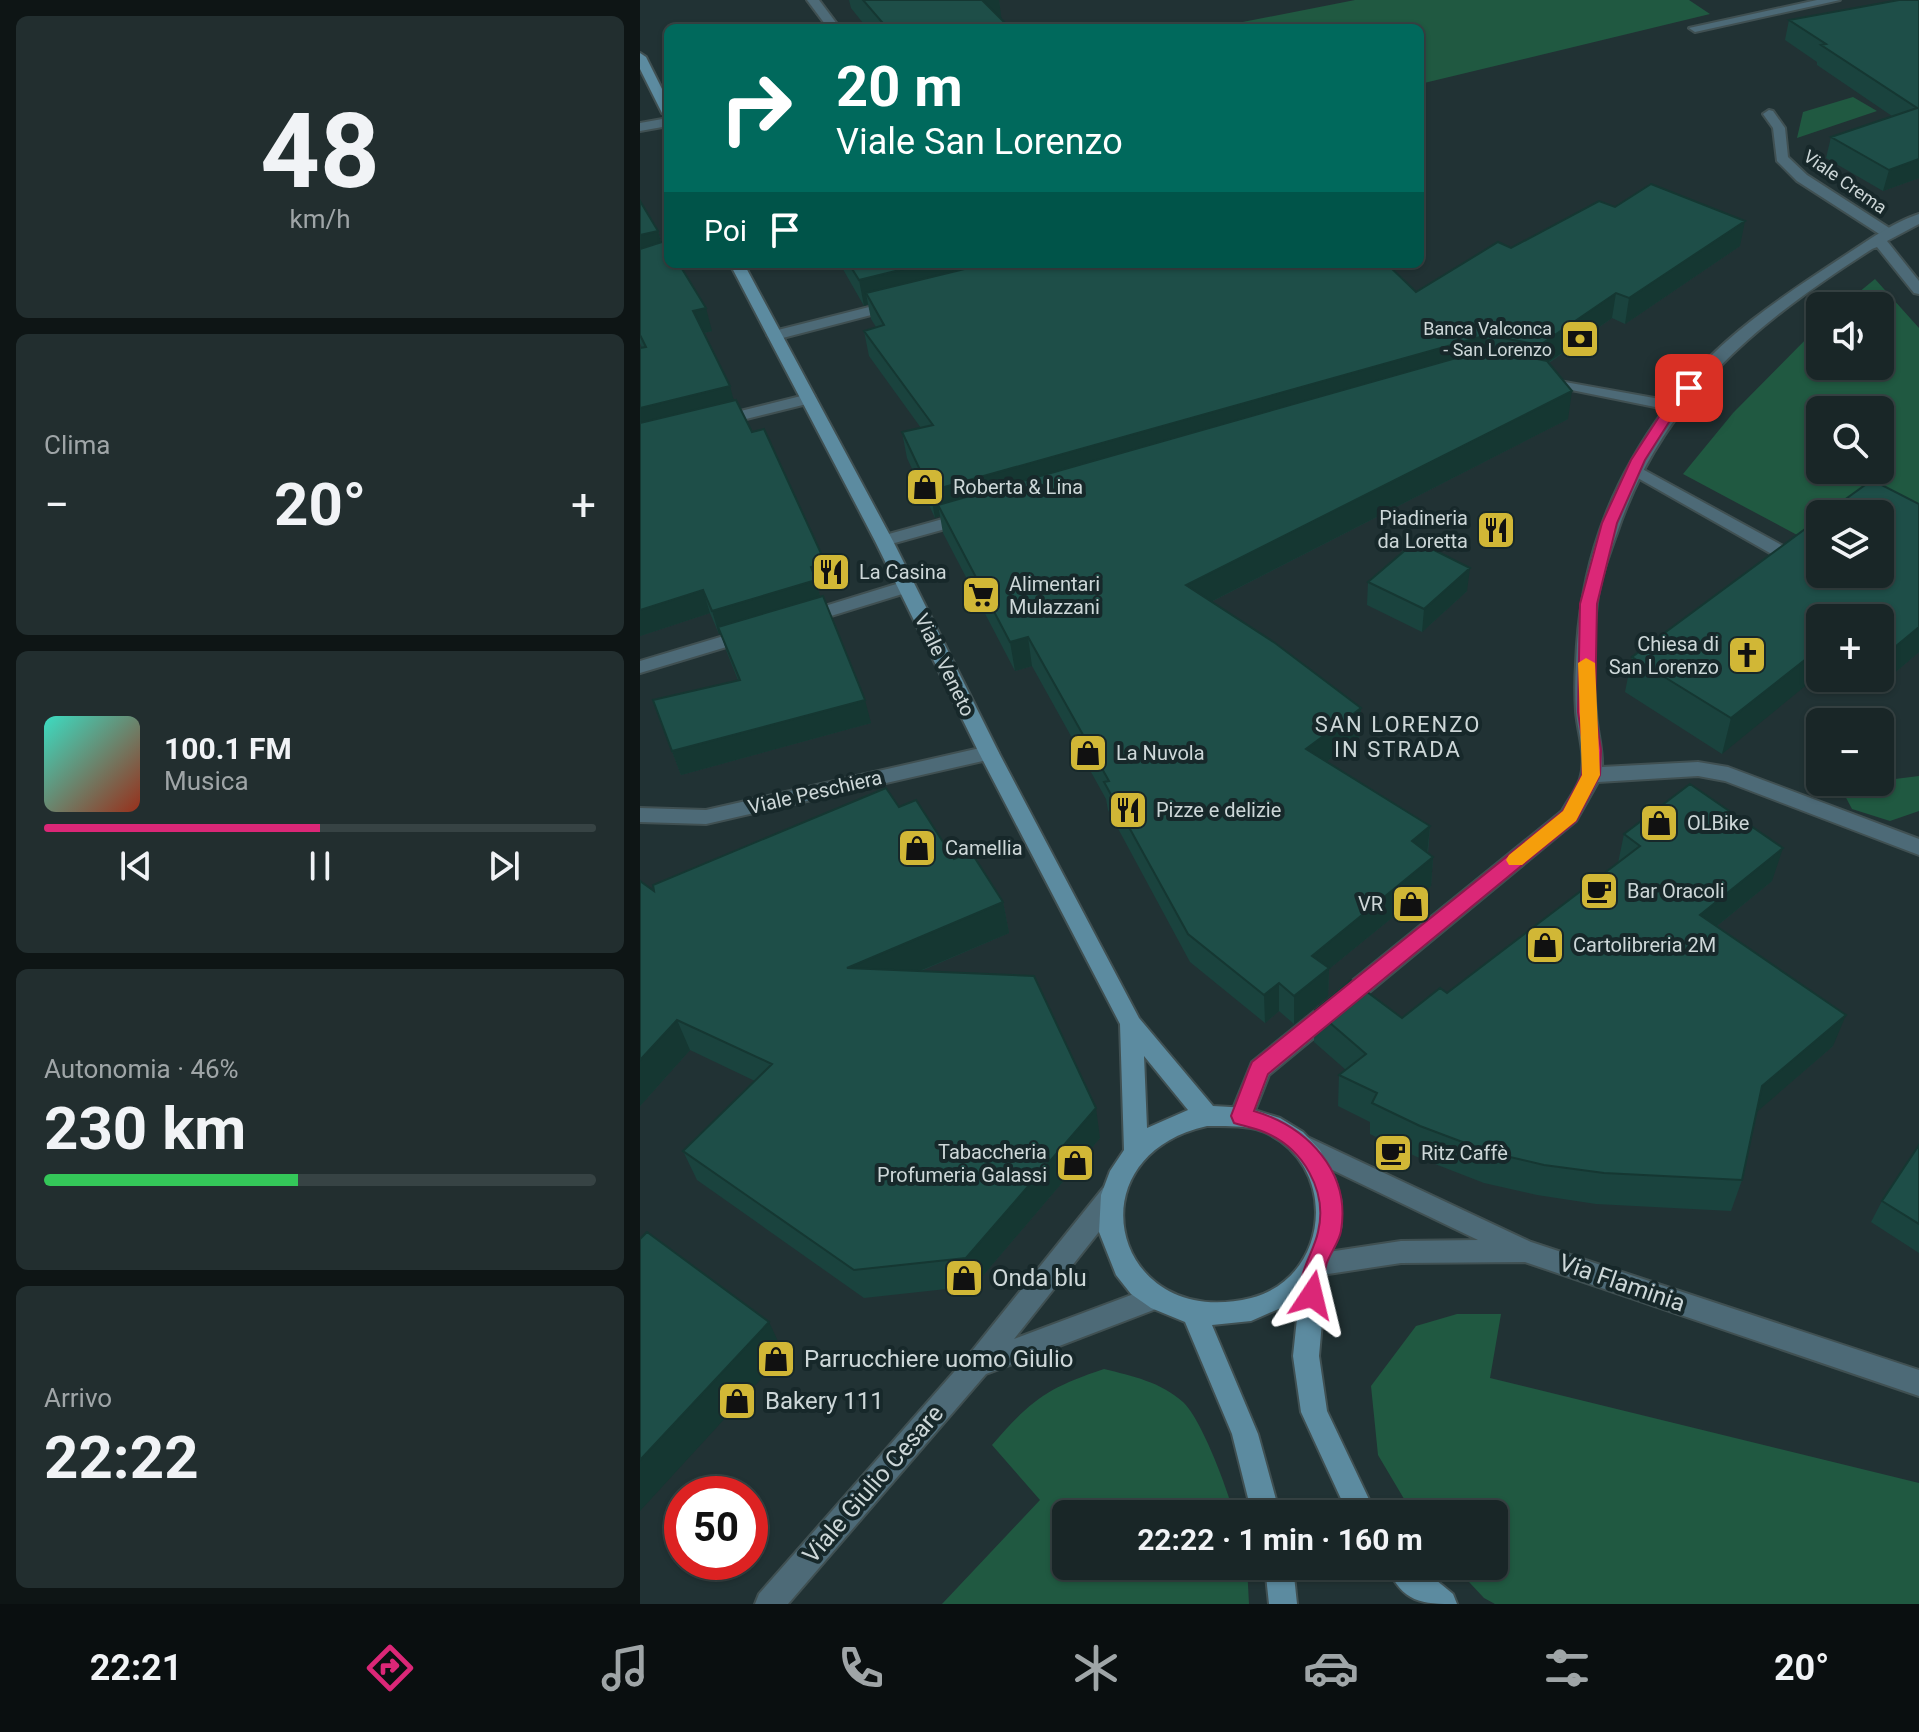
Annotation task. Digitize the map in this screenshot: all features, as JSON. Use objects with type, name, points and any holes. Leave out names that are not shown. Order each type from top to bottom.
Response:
[{"type":"main road","points":[[640,57],[664,105]]},
{"type":"main road","name":"Viale Veneto","points":[[739,268],[884,541],[989,753],[1131,1024],[1207,1116]]},
{"type":"main road","name":"Viale Veneto","points":[[1131,1024],[1136,1151]]},
{"type":"main road","points":[[1207,1116],[1242,1116],[1272,1125],[1299,1143],[1320,1168],[1331,1200],[1330,1233],[1315,1265],[1293,1289],[1263,1306],[1228,1314],[1193,1312],[1155,1298],[1131,1278],[1115,1252],[1108,1224],[1112,1196],[1121,1171],[1136,1151],[1169,1128],[1207,1116]]},
{"type":"main road","points":[[1315,1265],[1306,1356],[1314,1412],[1355,1500]]},
{"type":"main road","points":[[1193,1312],[1245,1434],[1262,1500]]},
{"type":"main road","points":[[1280,1580],[1283,1604]]},
{"type":"main road","points":[[1413,1580],[1443,1604]]},
{"type":"street","points":[[813,0],[831,24]]},
{"type":"street","points":[[1695,28],[1834,0]]},
{"type":"street","name":"Viale Crema","points":[[1769,114],[1779,128],[1782,158],[1802,178],[1884,237],[1918,287]]},
{"type":"street","points":[[640,127],[664,123]]},
{"type":"street","points":[[1242,1116],[1260,1069],[1569,816],[1591,775],[1592,750],[1586,712],[1588,604],[1610,523],[1635,470],[1673,406],[1721,352],[1788,298],[1919,218]]},
{"type":"street","points":[[775,335],[910,301]]},
{"type":"street","points":[[1528,377],[1673,406]]},
{"type":"street","points":[[701,425],[809,399]]},
{"type":"street","points":[[1635,470],[1790,557]]},
{"type":"street","points":[[884,541],[989,511]]},
{"type":"street","points":[[788,623],[906,587]]},
{"type":"street","points":[[640,667],[758,632]]},
{"type":"street","name":"Viale Peschiera","points":[[640,815],[706,817],[989,753]]},
{"type":"street","points":[[1591,775],[1698,769],[1728,774],[1919,847]]},
{"type":"street","points":[[1299,1143],[1525,1251]]},
{"type":"street","name":"Viale Giulio Cesare","points":[[769,1604],[977,1365],[1112,1196]]},
{"type":"street","name":"Via Flaminia","points":[[1315,1265],[1401,1252],[1525,1251],[1919,1383]]},
{"type":"street","name":"Viale Giulio Cesare","points":[[977,1365],[1155,1298]]},
{"type":"green space","points":[[1355,0],[1689,0],[1710,14],[1424,83],[1424,24],[1232,24]]},
{"type":"green space","points":[[1853,97],[1877,111],[1797,138],[1803,112]]},
{"type":"green space","points":[[1875,279],[1887,292],[1859,292]]},
{"type":"green space","points":[[1894,300],[1919,328],[1919,538],[1894,523],[1894,500],[1806,500],[1806,540],[1683,474],[1733,413],[1806,339],[1806,380],[1894,380]]},
{"type":"green space","points":[[1919,776],[1919,811],[1890,821],[1852,809],[1845,796],[1894,796],[1894,779]]},
{"type":"green space","points":[[1457,1314],[1501,1314],[1490,1378],[1919,1483],[1919,1604],[1495,1604],[1484,1598],[1467,1580],[1508,1580],[1508,1500],[1405,1500],[1378,1455],[1371,1386],[1416,1326]]},
{"type":"green space","points":[[1104,1369],[1136,1377],[1174,1395],[1198,1423],[1229,1500],[1052,1500],[1052,1580],[1248,1580],[1249,1604],[942,1604],[1040,1500],[992,1445],[1041,1397]]},
{"type":"building","points":[[863,0],[982,0],[1006,24],[884,24]]},
{"type":"building","points":[[1899,0],[1919,0],[1919,159],[1889,170],[1831,137],[1917,108],[1821,45],[1826,44],[1789,20]]},
{"type":"building","points":[[1651,184],[1745,221],[1629,298],[1616,293],[1540,345],[1487,335],[930,491],[902,432],[933,425],[864,331],[884,325],[866,293],[969,268],[1391,268],[1416,292],[1498,242],[1511,248],[1599,201],[1615,207]]},
{"type":"building","points":[[640,201],[658,231],[640,235]]},
{"type":"building","points":[[664,241],[664,268],[681,268],[706,308],[693,311],[730,386],[640,408],[640,348],[646,347],[640,335],[640,249]]},
{"type":"building","points":[[852,268],[908,268],[859,280]]},
{"type":"building","points":[[1488,349],[1547,361],[1572,391],[1186,585],[1275,643],[1361,708],[1306,749],[1430,826],[1412,841],[1433,857],[1312,956],[1329,968],[1294,996],[1279,983],[1264,995],[1188,934],[1104,782],[1109,781],[1028,637],[1010,642],[938,505]]},
{"type":"building","points":[[736,400],[752,432],[764,429],[825,562],[811,567],[816,580],[712,611],[703,590],[640,610],[640,423]]},
{"type":"building","points":[[1866,484],[1880,484],[1919,504],[1919,627],[1894,648],[1894,604],[1806,604],[1806,659],[1731,718],[1632,657],[1806,528],[1806,588],[1894,588],[1894,500],[1844,500]]},
{"type":"building","points":[[1416,541],[1470,568],[1424,609],[1368,582]]},
{"type":"building","points":[[823,596],[865,700],[672,751],[653,700],[740,680],[718,627]]},
{"type":"building","points":[[1690,784],[1783,848],[1700,915],[1846,1015],[1762,1086],[1742,1180],[1604,1173],[1544,1165],[1489,1152],[1420,1126],[1372,1103],[1377,1093],[1339,1075],[1366,1054],[1315,1010],[1351,980],[1402,1018],[1440,988],[1447,993],[1640,846],[1624,834]]},
{"type":"building","points":[[886,788],[899,807],[916,800],[954,859],[971,852],[1003,902],[847,968],[1034,976],[1096,1108],[966,1258],[854,1270],[683,1151],[772,1064],[677,1020],[640,1060],[640,881],[654,891],[653,885]]},
{"type":"building","points":[[1919,1145],[1919,1224],[1882,1201]]},
{"type":"building","points":[[647,1232],[769,1322],[640,1460],[640,1239]]},
{"type":"slow traffic","points":[[1516,860],[1569,816],[1591,775],[1586,663]]},
{"type":"place","name":"Banca Valconca - San Lorenzo","points":[[1580,339]]},
{"type":"place","name":"Roberta & Lina","points":[[925,487]]},
{"type":"place","name":"Piadineria da Loretta","points":[[1496,530]]},
{"type":"place","name":"La Casina","points":[[831,572]]},
{"type":"place","name":"Alimentari Mulazzani","points":[[981,595]]},
{"type":"place","name":"Chiesa di San Lorenzo","points":[[1747,655]]},
{"type":"place","name":"La Nuvola","points":[[1088,753]]},
{"type":"place","name":"Pizze e delizie","points":[[1128,810]]},
{"type":"place","name":"OLBike","points":[[1659,823]]},
{"type":"place","name":"Camellia","points":[[917,848]]},
{"type":"place","name":"Bar Oracoli","points":[[1599,891]]},
{"type":"place","name":"VR","points":[[1411,904]]},
{"type":"place","name":"Cartolibreria 2M","points":[[1545,945]]},
{"type":"place","name":"Ritz Caffè","points":[[1393,1153]]},
{"type":"place","name":"Tabaccheria Profumeria Galassi","points":[[1075,1163]]},
{"type":"place","name":"Onda blu","points":[[964,1278]]},
{"type":"place","name":"Parrucchiere uomo Giulio","points":[[776,1359]]},
{"type":"place","name":"Bakery 111","points":[[737,1401]]},
{"type":"district","name":"SAN LORENZO IN STRADA","points":[[1398,736]]},
{"type":"route","points":[[1312,1295],[1315,1265],[1330,1233],[1331,1200],[1320,1168],[1299,1143],[1272,1125],[1242,1116],[1260,1069],[1569,816],[1591,775],[1592,750],[1586,712],[1588,604],[1610,523],[1638,460],[1673,406],[1689,388]]}]
